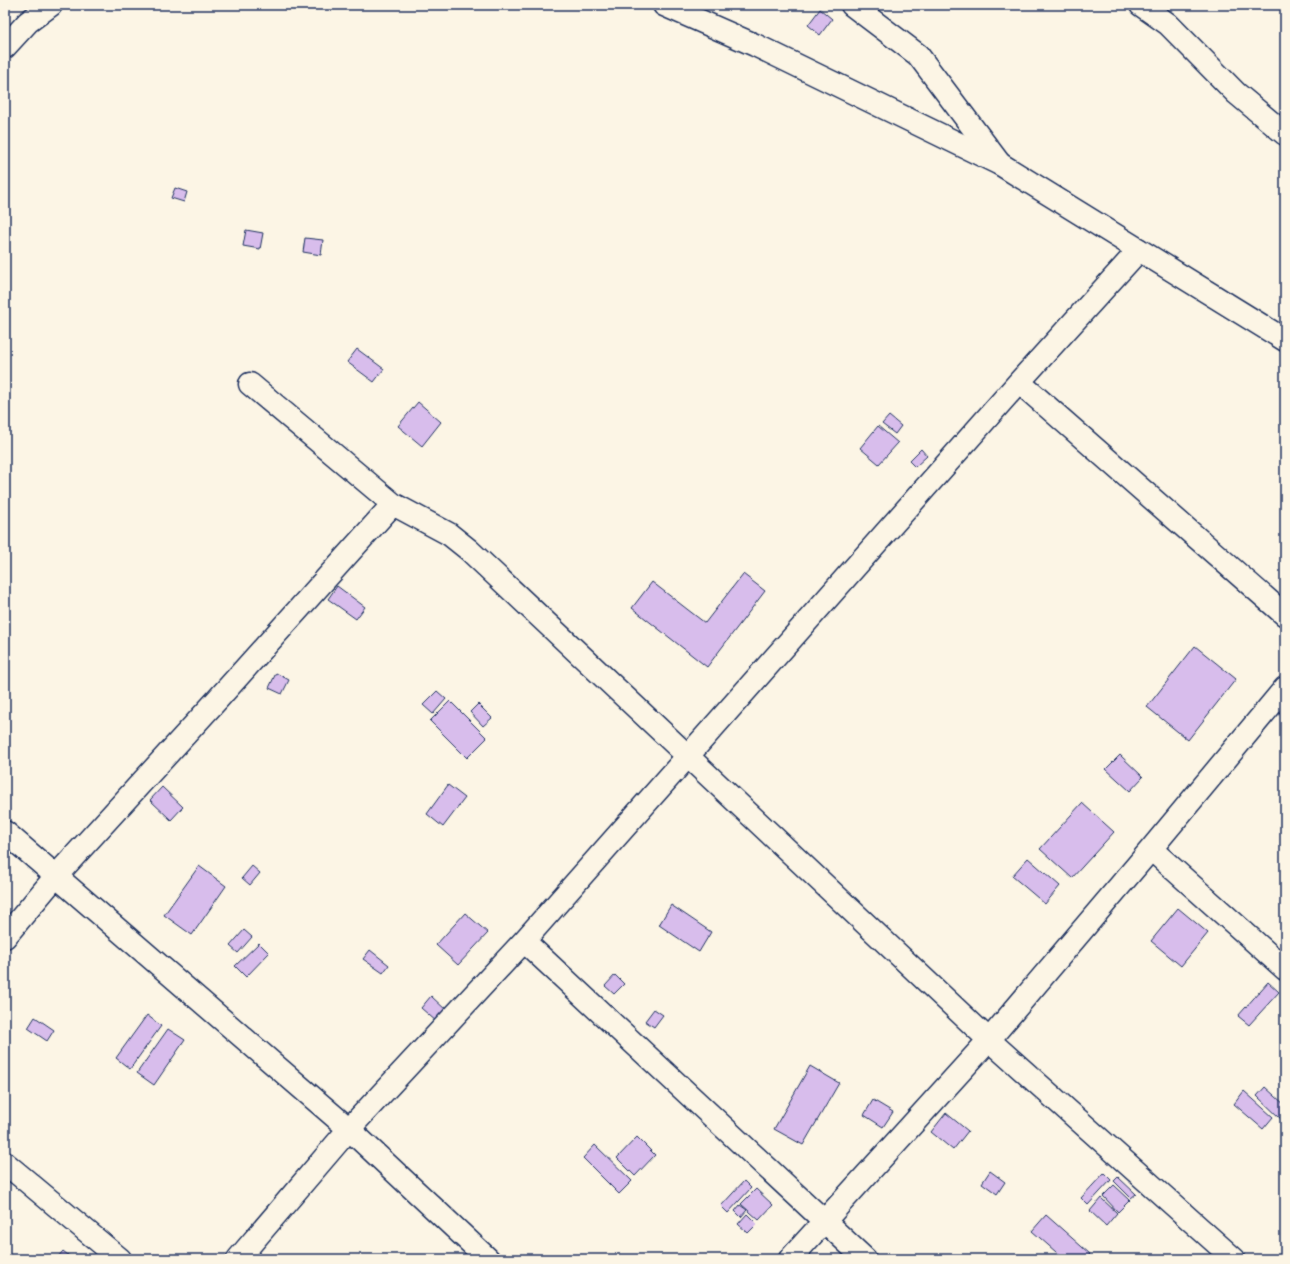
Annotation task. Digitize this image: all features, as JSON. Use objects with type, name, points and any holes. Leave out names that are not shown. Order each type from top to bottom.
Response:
[{"type":"street","points":[[5,47],[28,22],[51,5]]},
{"type":"street","points":[[664,5],[755,45],[1000,164],[1285,340]]},
{"type":"street","points":[[852,5],[918,55],[1000,164]]},
{"type":"street","points":[[1141,5],[1168,24],[1236,93],[1285,134]]},
{"type":"street","points":[[238,1259],[349,1129],[524,941],[1019,382],[1139,250]]},
{"type":"street","points":[[1019,382],[1285,615]]},
{"type":"street","points":[[250,384],[394,504],[449,534],[469,550],[989,1040],[1234,1259]]},
{"type":"street","points":[[5,937],[56,876],[394,504]]},
{"type":"street","points":[[790,1259],[989,1040],[1285,688]]},
{"type":"street","points":[[5,832],[349,1129],[488,1259]]},
{"type":"street","points":[[1151,849],[1285,969]]},
{"type":"street","points":[[524,941],[865,1259]]},
{"type":"street","points":[[5,1163],[120,1259]]},
{"type":"building","points":[[820,9],[832,19],[820,35],[808,25]]},
{"type":"building","points":[[175,188],[187,192],[184,202],[171,198]]},
{"type":"building","points":[[246,230],[263,233],[260,249],[243,246]]},
{"type":"building","points":[[305,238],[323,240],[321,255],[303,252]]},
{"type":"building","points":[[357,349],[384,369],[374,382],[347,362]]},
{"type":"building","points":[[418,402],[441,422],[422,446],[398,426]]},
{"type":"building","points":[[889,416],[901,426],[895,434],[882,424]]},
{"type":"building","points":[[878,426],[898,443],[879,464],[860,448]]},
{"type":"building","points":[[921,449],[927,456],[915,467],[909,461]]},
{"type":"building","points":[[743,574],[765,591],[707,667],[632,608],[652,582],[705,623]]},
{"type":"building","points":[[337,586],[365,607],[356,619],[328,599]]},
{"type":"building","points":[[1195,646],[1236,679],[1188,740],[1147,707]]},
{"type":"building","points":[[276,673],[289,680],[282,694],[269,688]]},
{"type":"building","points":[[437,691],[446,699],[433,714],[423,705]]},
{"type":"building","points":[[450,701],[487,738],[467,758],[430,721]]},
{"type":"building","points":[[478,704],[492,718],[483,726],[470,712]]},
{"type":"building","points":[[1120,755],[1143,777],[1130,791],[1106,769]]},
{"type":"building","points":[[448,785],[465,798],[443,827],[427,814]]},
{"type":"building","points":[[162,787],[183,807],[171,820],[150,800]]},
{"type":"building","points":[[1082,803],[1114,832],[1072,878],[1040,849]]},
{"type":"building","points":[[1028,858],[1060,886],[1045,904],[1012,876]]},
{"type":"building","points":[[199,866],[226,886],[192,935],[164,915]]},
{"type":"building","points":[[252,866],[260,873],[250,885],[242,878]]},
{"type":"building","points":[[671,905],[711,932],[699,952],[659,925]]},
{"type":"building","points":[[1178,908],[1208,933],[1181,966],[1151,941]]},
{"type":"building","points":[[465,913],[488,933],[458,965],[436,945]]},
{"type":"building","points":[[244,930],[252,937],[238,953],[230,946]]},
{"type":"building","points":[[259,943],[269,953],[246,977],[235,966]]},
{"type":"building","points":[[370,950],[389,965],[383,973],[363,959]]},
{"type":"building","points":[[615,975],[624,984],[614,994],[605,986]]},
{"type":"building","points":[[1268,982],[1279,992],[1249,1025],[1238,1016]]},
{"type":"building","points":[[431,996],[447,1011],[437,1022],[421,1008]]},
{"type":"building","points":[[654,1009],[663,1015],[654,1027],[645,1021]]},
{"type":"building","points":[[147,1015],[161,1026],[130,1069],[116,1058]]},
{"type":"building","points":[[35,1017],[54,1030],[47,1041],[28,1028]]},
{"type":"building","points":[[168,1029],[185,1040],[154,1085],[137,1073]]},
{"type":"building","points":[[810,1066],[839,1083],[803,1145],[774,1129]]},
{"type":"building","points":[[1265,1087],[1285,1105],[1285,1117],[1282,1120],[1257,1096]]},
{"type":"building","points":[[1244,1091],[1273,1117],[1263,1129],[1234,1104]]},
{"type":"building","points":[[873,1100],[893,1112],[883,1127],[864,1115]]},
{"type":"building","points":[[946,1113],[968,1131],[953,1150],[931,1132]]},
{"type":"building","points":[[637,1137],[655,1155],[635,1176],[617,1158]]},
{"type":"building","points":[[595,1145],[632,1181],[619,1194],[583,1158]]},
{"type":"building","points":[[990,1171],[1005,1182],[997,1194],[982,1183]]},
{"type":"building","points":[[1104,1173],[1111,1180],[1088,1205],[1081,1198]]},
{"type":"building","points":[[1118,1177],[1136,1194],[1131,1198],[1114,1181]]},
{"type":"building","points":[[744,1181],[751,1188],[728,1213],[721,1206]]},
{"type":"building","points":[[1114,1185],[1130,1200],[1118,1212],[1103,1196]]},
{"type":"building","points":[[756,1189],[773,1205],[759,1220],[741,1204]]},
{"type":"building","points":[[1101,1198],[1117,1213],[1106,1226],[1090,1211]]},
{"type":"building","points":[[740,1205],[747,1210],[741,1217],[735,1211]]},
{"type":"building","points":[[747,1214],[757,1224],[748,1233],[738,1224]]},
{"type":"building","points":[[1046,1215],[1090,1254],[1085,1259],[1064,1259],[1032,1231]]},
{"type":"building","points":[[63,1251],[73,1259],[56,1259]]}]
